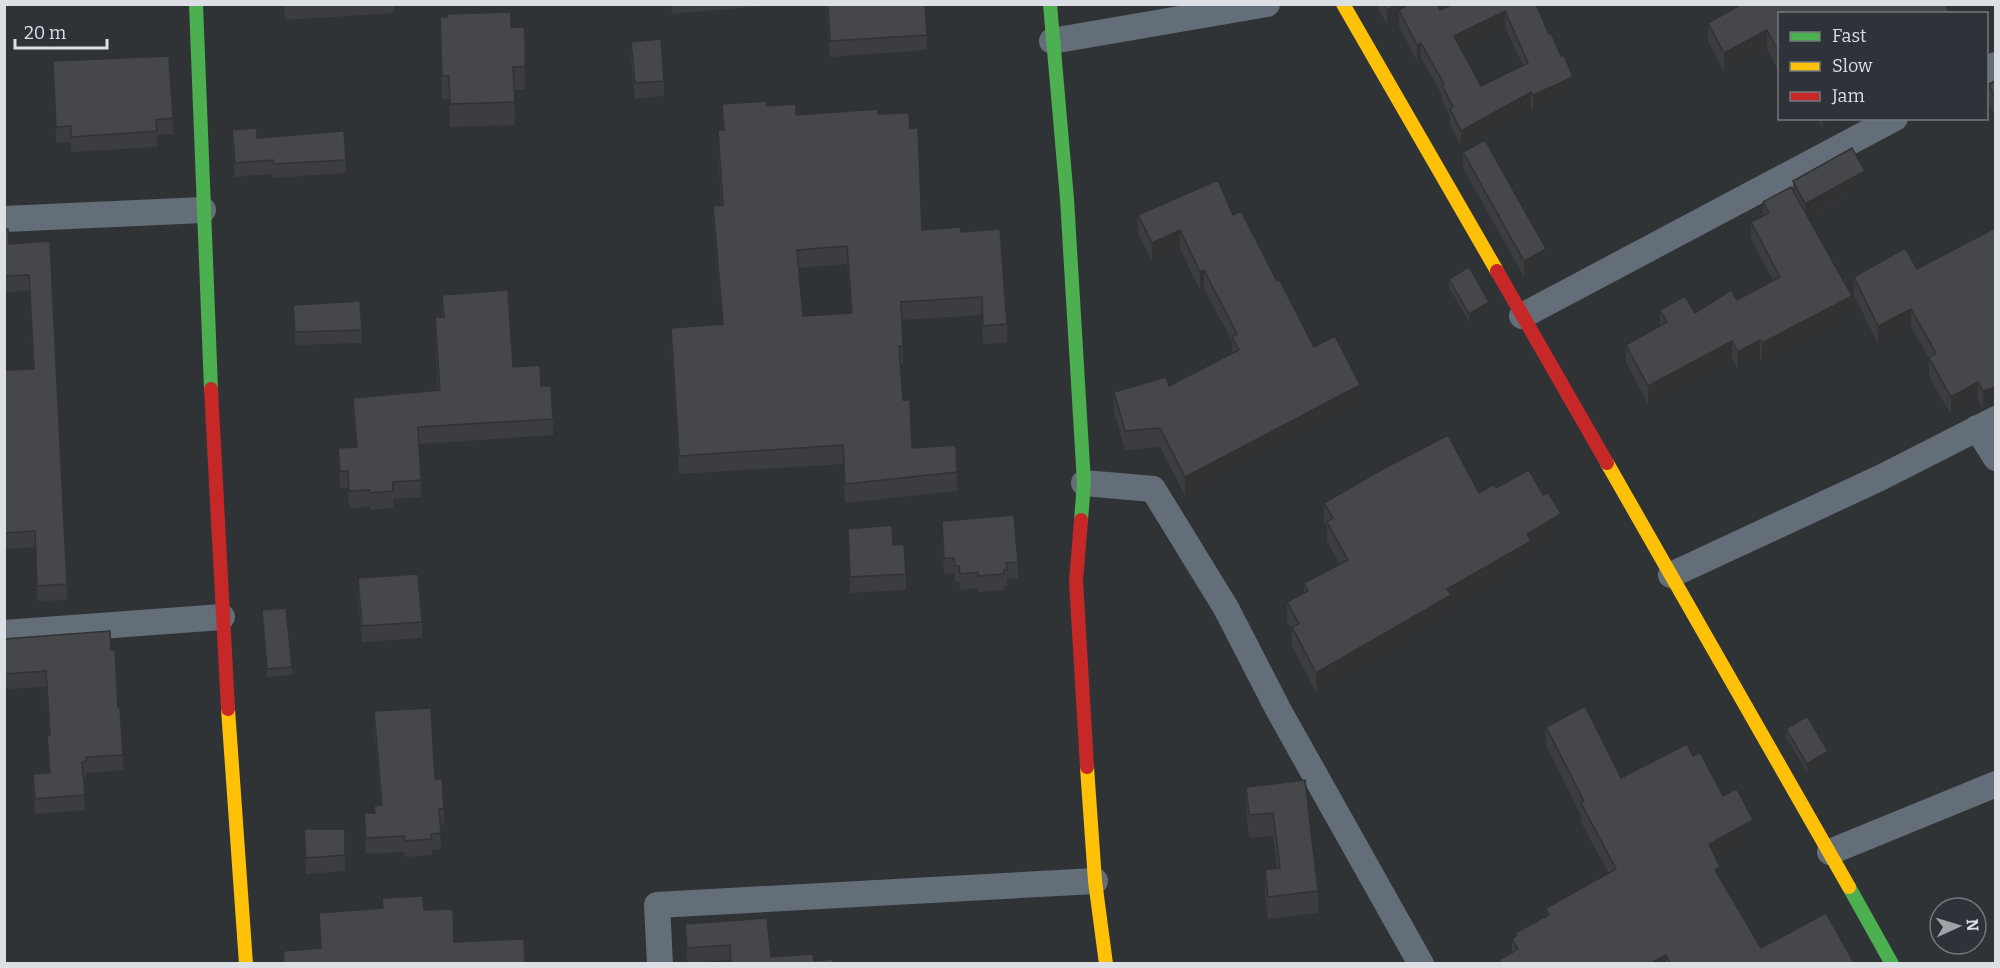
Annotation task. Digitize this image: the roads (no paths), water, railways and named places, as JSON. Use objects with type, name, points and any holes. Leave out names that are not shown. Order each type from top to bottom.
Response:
[{"type":"street","points":[[196,4],[202,210],[222,617],[246,963]]},
{"type":"street","points":[[1050,4],[1067,199],[1084,483],[1076,581],[1083,709],[1095,881],[1106,963]]},
{"type":"street","points":[[1052,41],[1267,4]]},
{"type":"street","points":[[1342,4],[1892,963]]},
{"type":"street","points":[[1522,316],[1891,120]]},
{"type":"street","points":[[4,219],[202,210]]},
{"type":"street","points":[[1671,575],[1880,478],[1986,423],[1995,458]]},
{"type":"street","points":[[1084,483],[1153,489],[1226,608],[1279,711],[1421,963]]},
{"type":"street","points":[[4,633],[222,617]]},
{"type":"street","points":[[1830,852],[1995,784]]},
{"type":"street","points":[[660,963],[657,905],[1095,881]]}]
